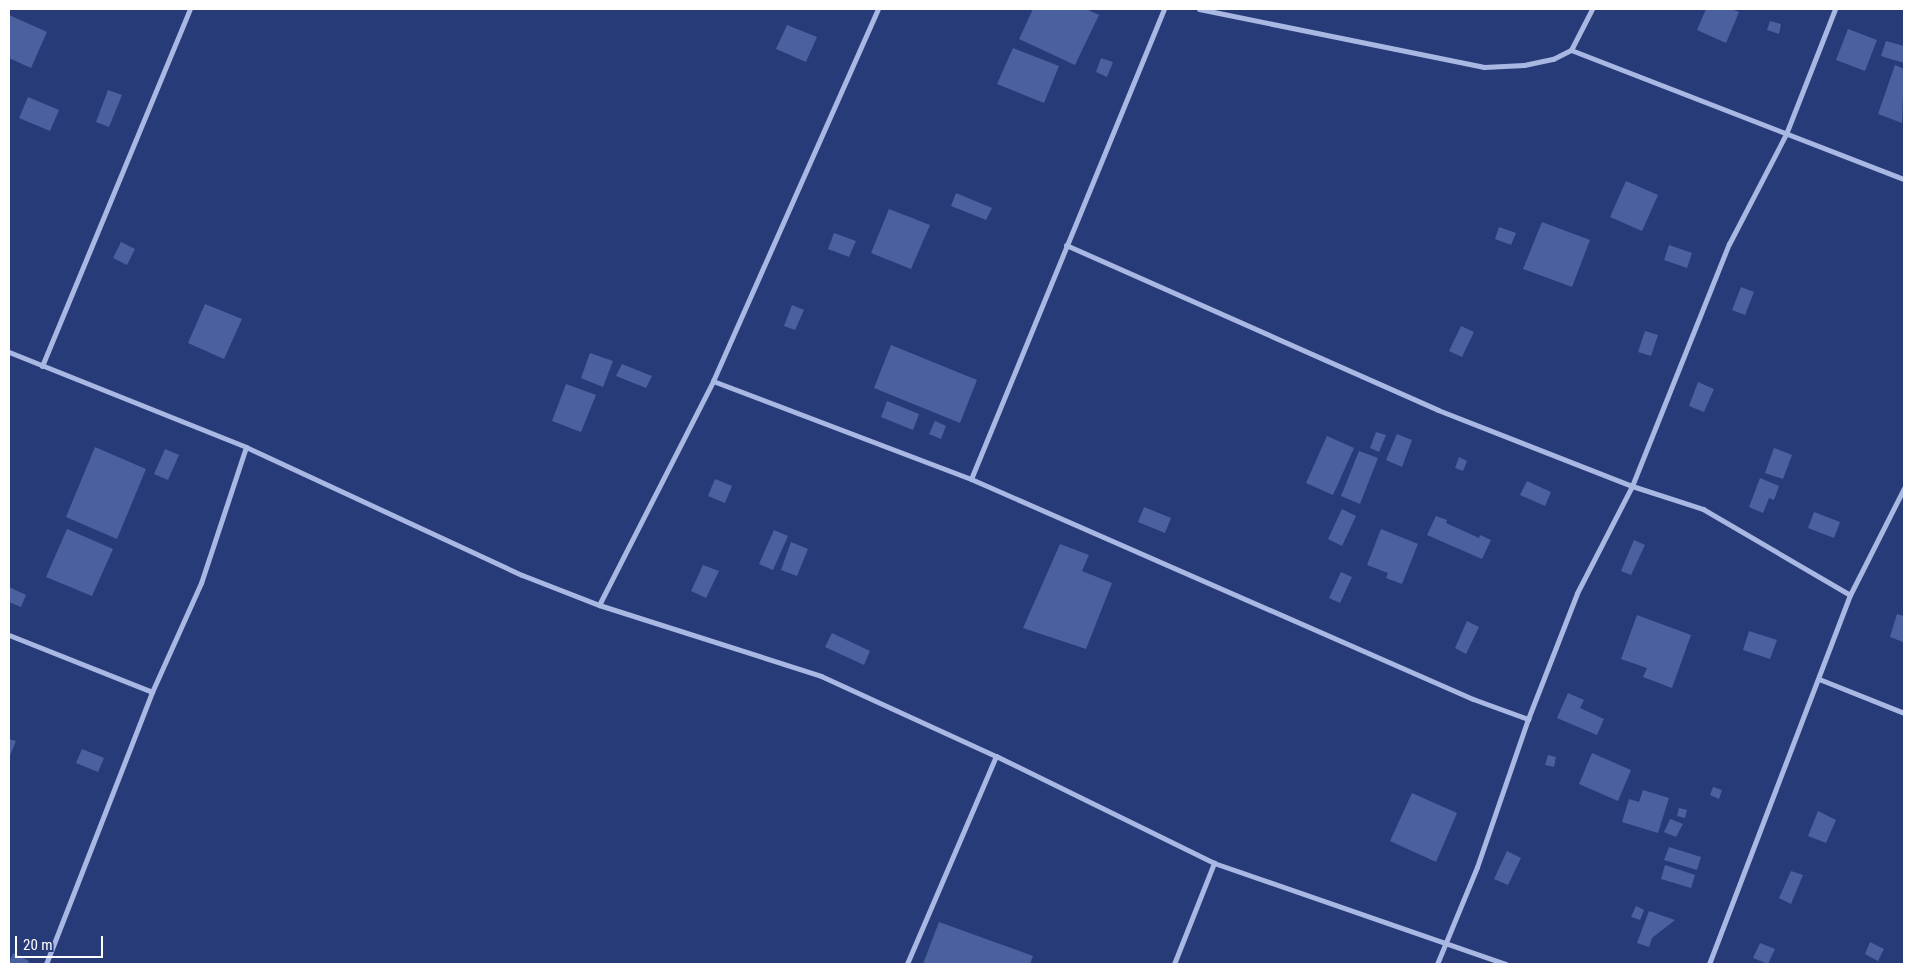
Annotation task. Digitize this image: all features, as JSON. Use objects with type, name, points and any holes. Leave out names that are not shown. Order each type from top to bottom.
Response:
[{"type":"street","points":[[42,366],[190,9]]},
{"type":"street","points":[[599,605],[713,381],[878,9]]},
{"type":"street","points":[[972,479],[1066,244],[1164,9]]},
{"type":"street","points":[[1199,9],[1484,67],[1524,65],[1554,59],[1571,50],[1592,9]]},
{"type":"street","points":[[1437,964],[1476,867],[1528,719],[1577,593],[1632,486],[1729,244],[1786,134],[1835,9]]},
{"type":"street","points":[[1571,50],[1904,179]]},
{"type":"street","points":[[1066,244],[1438,410],[1632,486],[1703,509],[1850,595]]},
{"type":"street","points":[[9,352],[246,448],[522,575],[599,605],[821,676],[996,756],[1214,863],[1506,964]]},
{"type":"street","points":[[713,381],[972,479],[1473,699],[1528,719]]},
{"type":"street","points":[[46,964],[152,692],[201,583],[246,448]]},
{"type":"street","points":[[1709,964],[1850,595],[1904,488]]},
{"type":"street","points":[[9,635],[152,692]]},
{"type":"street","points":[[1819,679],[1904,713]]},
{"type":"street","points":[[907,964],[996,756]]},
{"type":"street","points":[[1174,964],[1214,863]]},
{"type":"building","points":[[1033,9],[1086,9],[1099,15],[1075,65],[1019,39]]},
{"type":"building","points":[[1706,9],[1731,9],[1739,12],[1726,43],[1697,30]]},
{"type":"building","points":[[9,15],[47,32],[31,68],[9,58]]},
{"type":"building","points":[[1770,21],[1781,24],[1779,34],[1767,30]]},
{"type":"building","points":[[787,25],[817,37],[806,62],[776,49]]},
{"type":"building","points":[[1848,29],[1877,40],[1865,71],[1836,60]]},
{"type":"building","points":[[1886,41],[1904,46],[1904,63],[1881,56]]},
{"type":"building","points":[[1013,48],[1059,66],[1044,103],[997,84]]},
{"type":"building","points":[[1101,58],[1113,62],[1107,77],[1096,72]]},
{"type":"building","points":[[1895,65],[1904,69],[1902,123],[1878,114]]},
{"type":"building","points":[[108,90],[122,95],[109,127],[96,122]]},
{"type":"building","points":[[28,97],[59,110],[50,131],[19,118]]},
{"type":"building","points":[[1626,181],[1658,195],[1642,231],[1610,217]]},
{"type":"building","points":[[956,193],[992,208],[986,220],[951,206]]},
{"type":"building","points":[[889,209],[930,225],[911,269],[871,253]]},
{"type":"building","points":[[1542,222],[1590,240],[1572,287],[1523,269]]},
{"type":"building","points":[[1499,227],[1516,233],[1511,245],[1495,239]]},
{"type":"building","points":[[834,233],[856,241],[849,257],[828,249]]},
{"type":"building","points":[[121,242],[135,249],[127,265],[113,258]]},
{"type":"building","points":[[1669,245],[1692,253],[1687,268],[1664,260]]},
{"type":"building","points":[[1741,287],[1754,292],[1745,315],[1732,310]]},
{"type":"building","points":[[205,304],[242,319],[224,359],[188,343]]},
{"type":"building","points":[[792,305],[804,310],[795,330],[784,326]]},
{"type":"building","points":[[1461,326],[1474,332],[1462,357],[1449,351]]},
{"type":"building","points":[[1645,331],[1658,335],[1651,356],[1638,352]]},
{"type":"building","points":[[891,345],[977,380],[960,423],[874,388]]},
{"type":"building","points":[[590,353],[613,361],[603,387],[581,378]]},
{"type":"building","points":[[622,364],[652,376],[646,388],[616,376]]},
{"type":"building","points":[[1698,382],[1714,389],[1704,412],[1689,406]]},
{"type":"building","points":[[566,384],[596,395],[581,432],[552,421]]},
{"type":"building","points":[[887,401],[919,414],[913,430],[881,417]]},
{"type":"building","points":[[935,421],[946,426],[941,439],[929,434]]},
{"type":"building","points":[[1376,432],[1386,435],[1379,452],[1370,448]]},
{"type":"building","points":[[1397,434],[1412,440],[1402,467],[1386,460]]},
{"type":"building","points":[[1327,436],[1354,448],[1333,495],[1306,483]]},
{"type":"building","points":[[95,447],[146,469],[117,539],[66,517]]},
{"type":"building","points":[[1774,448],[1792,455],[1783,479],[1765,473]]},
{"type":"building","points":[[165,449],[179,455],[168,480],[154,474]]},
{"type":"building","points":[[1359,451],[1378,458],[1360,504],[1341,496]]},
{"type":"building","points":[[1459,457],[1467,461],[1463,471],[1455,468]]},
{"type":"building","points":[[1760,478],[1779,486],[1774,500],[1769,498],[1763,513],[1749,507]]},
{"type":"building","points":[[715,479],[732,486],[725,503],[708,496]]},
{"type":"building","points":[[1527,481],[1551,492],[1545,506],[1520,495]]},
{"type":"building","points":[[1144,507],[1171,518],[1165,533],[1138,522]]},
{"type":"building","points":[[1342,509],[1356,516],[1342,546],[1328,539]]},
{"type":"building","points":[[1814,512],[1840,522],[1834,538],[1808,528]]},
{"type":"building","points":[[1436,516],[1447,520],[1446,523],[1479,538],[1480,535],[1491,540],[1482,559],[1427,535]]},
{"type":"building","points":[[67,529],[113,549],[92,596],[46,577]]},
{"type":"building","points":[[1381,529],[1418,544],[1402,584],[1386,578],[1388,573],[1367,565]]},
{"type":"building","points":[[774,530],[788,536],[773,570],[759,564]]},
{"type":"building","points":[[1634,540],[1645,545],[1631,575],[1621,571]]},
{"type":"building","points":[[791,542],[808,549],[797,576],[781,570]]},
{"type":"building","points":[[1060,544],[1089,555],[1082,571],[1112,583],[1086,649],[1023,628]]},
{"type":"building","points":[[703,565],[719,571],[706,598],[691,591]]},
{"type":"building","points":[[1341,572],[1352,577],[1340,603],[1329,598]]},
{"type":"building","points":[[9,587],[26,595],[21,607],[9,602]]},
{"type":"building","points":[[1897,614],[1904,616],[1903,642],[1890,637]]},
{"type":"building","points":[[1637,615],[1691,635],[1672,688],[1643,677],[1647,668],[1621,659]]},
{"type":"building","points":[[1467,621],[1479,627],[1466,654],[1455,648]]},
{"type":"building","points":[[1749,631],[1777,640],[1770,659],[1743,650]]},
{"type":"building","points":[[832,633],[870,651],[864,665],[825,647]]},
{"type":"building","points":[[1568,693],[1584,700],[1580,708],[1604,719],[1597,735],[1557,718]]},
{"type":"building","points":[[9,739],[16,741],[9,758]]},
{"type":"building","points":[[82,749],[104,758],[98,772],[76,763]]},
{"type":"building","points":[[1592,753],[1631,770],[1618,801],[1579,784]]},
{"type":"building","points":[[1548,755],[1556,757],[1554,767],[1545,765]]},
{"type":"building","points":[[1713,787],[1722,790],[1719,799],[1710,795]]},
{"type":"building","points":[[1643,790],[1669,798],[1658,833],[1622,822],[1629,799],[1639,802]]},
{"type":"building","points":[[1412,793],[1457,813],[1436,862],[1390,841]]},
{"type":"building","points":[[1679,808],[1687,810],[1685,818],[1677,816]]},
{"type":"building","points":[[1818,811],[1836,820],[1826,843],[1808,836]]},
{"type":"building","points":[[1670,819],[1683,824],[1676,837],[1664,832]]},
{"type":"building","points":[[1669,847],[1701,857],[1697,870],[1664,860]]},
{"type":"building","points":[[1507,851],[1521,858],[1508,885],[1494,879]]},
{"type":"building","points":[[1665,865],[1695,875],[1691,888],[1661,879]]},
{"type":"building","points":[[1791,871],[1803,875],[1791,904],[1779,898]]},
{"type":"building","points":[[1636,906],[1644,910],[1640,920],[1631,917]]},
{"type":"building","points":[[1649,911],[1675,920],[1652,938],[1649,947],[1637,943]]},
{"type":"building","points":[[939,922],[1033,956],[1030,964],[923,964]]},
{"type":"building","points":[[1870,942],[1884,949],[1878,961],[1865,954]]},
{"type":"building","points":[[1760,943],[1775,949],[1768,964],[1753,958]]},
{"type":"building","points":[[13,953],[29,961],[28,964],[9,964]]}]
